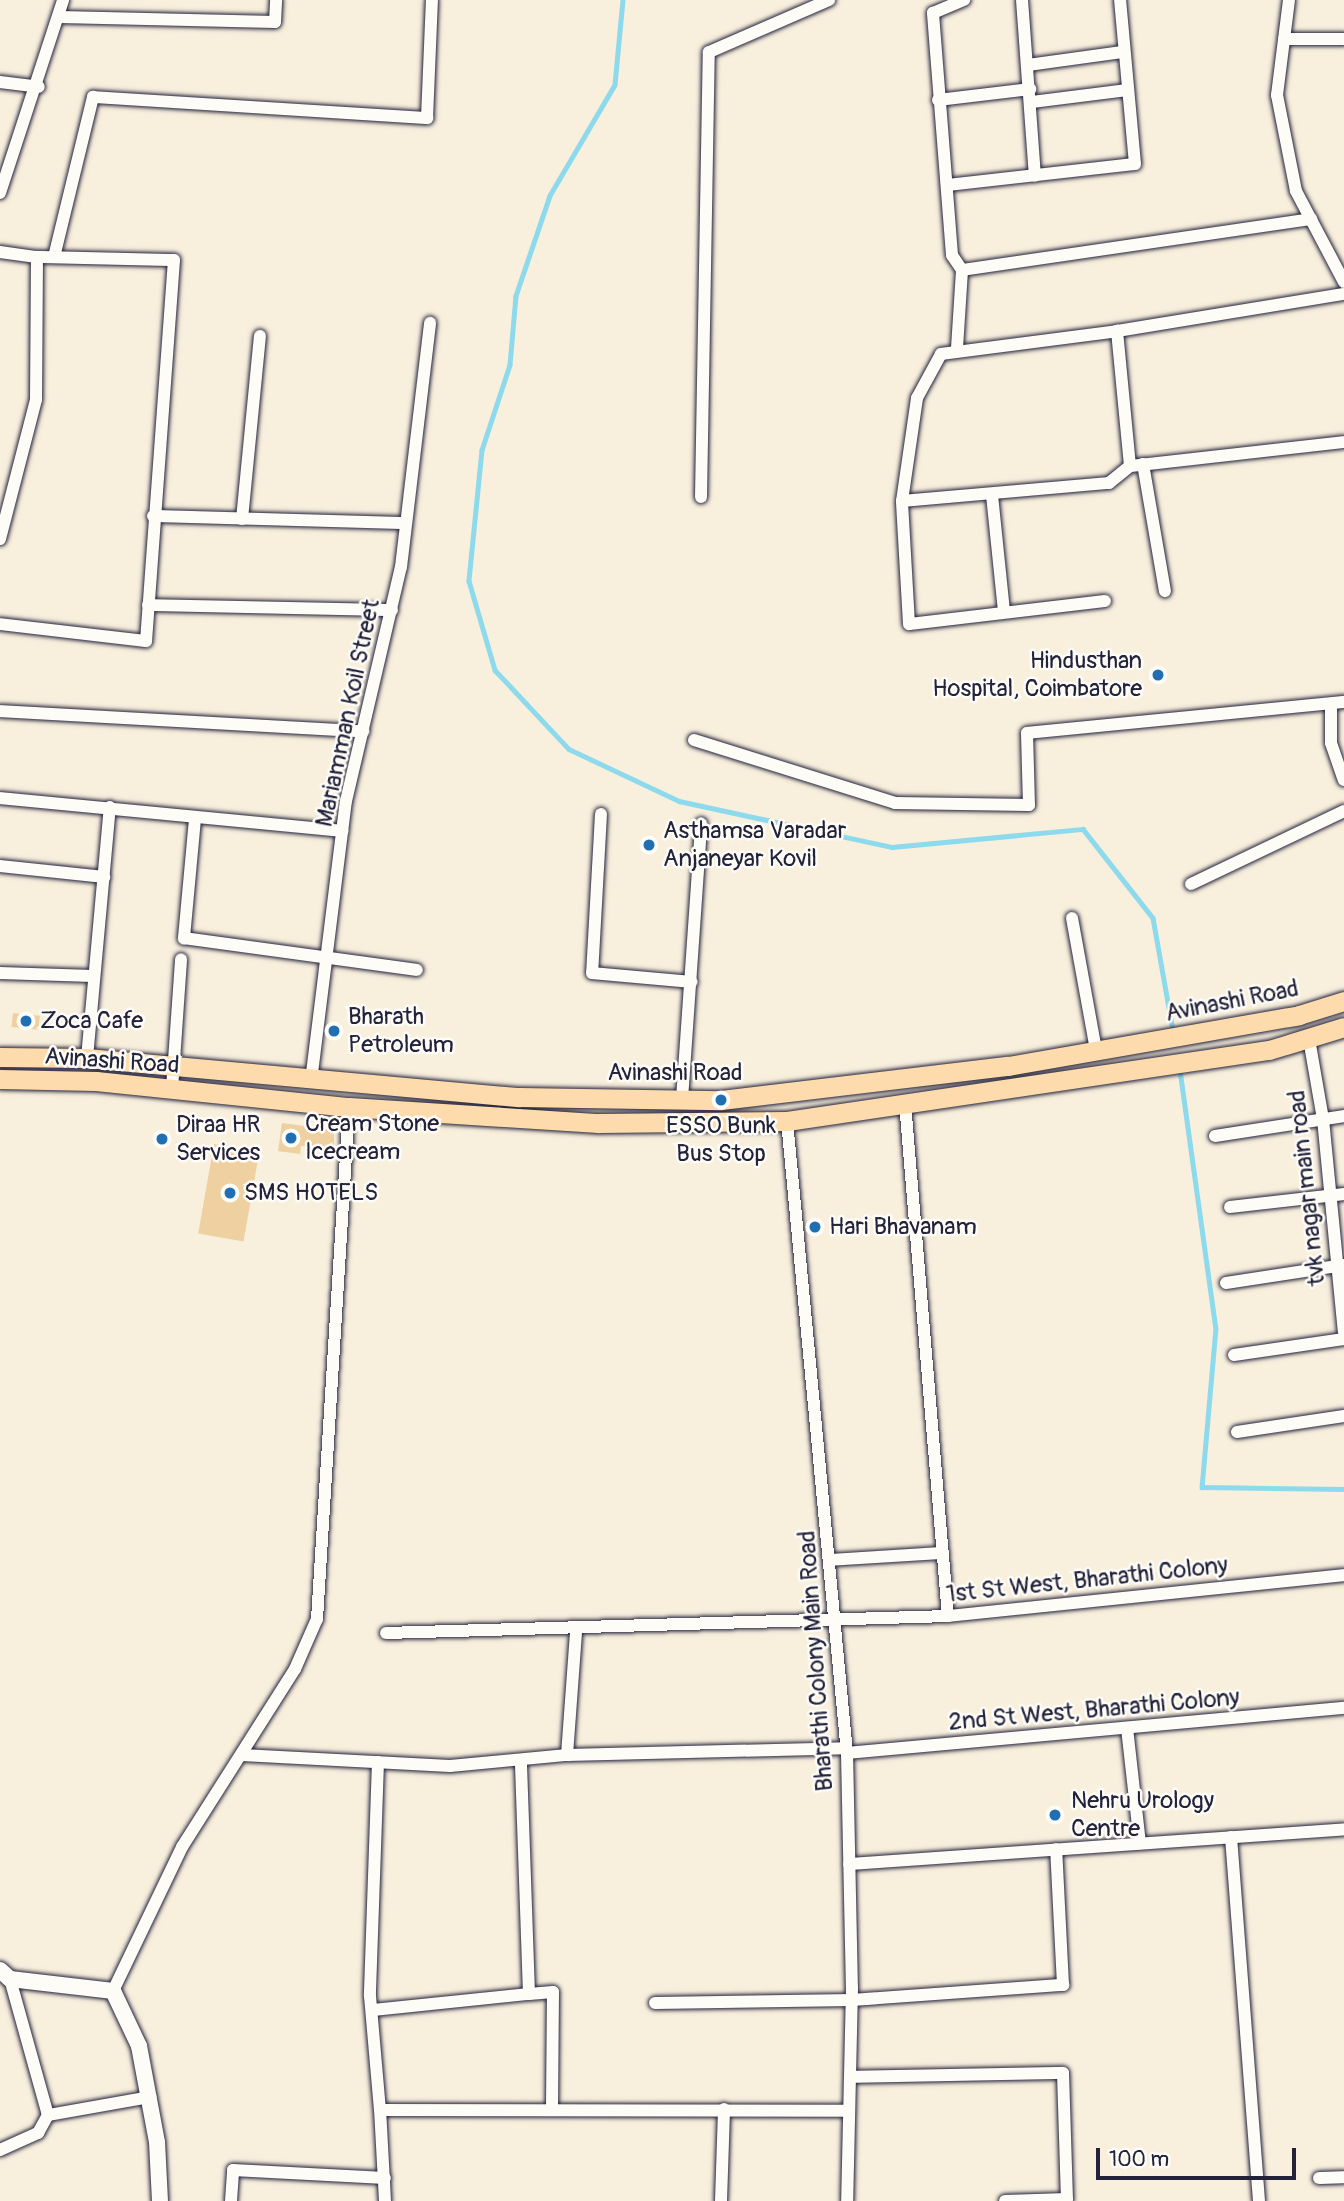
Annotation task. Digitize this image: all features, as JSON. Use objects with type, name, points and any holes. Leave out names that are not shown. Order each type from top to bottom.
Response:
[{"type":"main road","name":"Avinashi Road","points":[[0,1057],[87,1058],[311,1081],[519,1097],[682,1099],[786,1095],[1154,1041],[1344,1001]]},
{"type":"main road","name":"Avinashi Road","points":[[0,1079],[120,1083],[349,1107],[598,1123],[788,1121],[1216,1056],[1309,1039],[1344,1027]]},
{"type":"main road","points":[[120,1061],[120,1083]]},
{"type":"street","points":[[0,193],[39,87],[60,17],[60,0]]},
{"type":"street","points":[[60,17],[275,22],[276,0]]},
{"type":"street","points":[[0,539],[36,400],[46,257],[93,97],[427,118],[432,0]]},
{"type":"street","points":[[701,497],[709,52],[829,0]]},
{"type":"street","points":[[957,348],[962,270],[952,255],[933,13],[964,0]]},
{"type":"street","points":[[1022,0],[1035,176]]},
{"type":"street","points":[[947,185],[1135,164],[1122,51],[1120,0]]},
{"type":"street","points":[[1289,0],[1278,94],[1296,191],[1344,282]]},
{"type":"street","points":[[1284,39],[1344,39]]},
{"type":"street","points":[[1028,65],[1122,51]]},
{"type":"street","points":[[0,82],[39,87]]},
{"type":"street","points":[[938,100],[1127,90]]},
{"type":"street","points":[[962,270],[1311,219]]},
{"type":"street","points":[[0,252],[46,257],[174,260],[153,516],[146,641],[0,624]]},
{"type":"street","points":[[1105,601],[909,624],[902,501],[917,398],[941,354],[957,348],[1117,331],[1344,295]]},
{"type":"street","name":"Mariamman Koil Street","points":[[311,1081],[342,831],[392,610],[417,396],[429,324]]},
{"type":"street","points":[[1117,331],[1137,465],[1165,591]]},
{"type":"street","points":[[242,519],[260,336]]},
{"type":"street","points":[[902,501],[1109,483],[1137,465],[1344,442]]},
{"type":"street","points":[[992,495],[1004,611]]},
{"type":"street","points":[[153,516],[404,523]]},
{"type":"street","points":[[148,605],[392,610]]},
{"type":"street","points":[[694,740],[895,803],[1029,804],[1027,733],[1337,703],[1331,743],[1344,780]]},
{"type":"street","points":[[0,711],[363,731]]},
{"type":"street","points":[[0,798],[342,831]]},
{"type":"street","points":[[87,1058],[110,807]]},
{"type":"street","points":[[1191,884],[1344,811]]},
{"type":"street","points":[[601,814],[592,973],[692,982]]},
{"type":"street","points":[[195,818],[184,938],[417,970]]},
{"type":"street","points":[[682,1099],[701,824]]},
{"type":"street","points":[[0,866],[104,877]]},
{"type":"street","points":[[1072,918],[1096,1050]]},
{"type":"street","points":[[172,1089],[171,1066],[181,959]]},
{"type":"street","points":[[0,973],[93,976]]},
{"type":"street","name":"tvk nagar main road","points":[[1309,1039],[1323,1119],[1327,1197],[1340,1266],[1344,1332]]},
{"type":"street","points":[[905,1103],[939,1553],[948,1616]]},
{"type":"street","points":[[113,1991],[182,1847],[295,1669],[317,1619],[349,1107]]},
{"type":"street","points":[[1215,1136],[1344,1116]]},
{"type":"street","name":"Bharathi Colony Main Road","points":[[788,1121],[847,1750],[852,2000],[847,2201]]},
{"type":"street","points":[[1230,1207],[1344,1194]]},
{"type":"street","points":[[1226,1283],[1340,1266]]},
{"type":"street","points":[[1234,1355],[1344,1339]]},
{"type":"street","points":[[1237,1432],[1344,1416]]},
{"type":"street","points":[[829,1560],[939,1553]]},
{"type":"street","name":"1st St West, Bharathi Colony","points":[[386,1633],[576,1631],[948,1616],[1344,1575]]},
{"type":"street","points":[[567,1755],[576,1631]]},
{"type":"street","name":"2nd St West, Bharathi Colony","points":[[242,1755],[378,1762],[522,1762],[567,1755],[847,1750],[1344,1708]]},
{"type":"street","points":[[1127,1728],[1140,1843]]},
{"type":"street","points":[[378,1762],[373,2010],[385,2201]]},
{"type":"street","points":[[522,1762],[529,1994]]},
{"type":"street","points":[[849,1864],[1344,1829]]},
{"type":"street","points":[[1231,1837],[1259,2201]]},
{"type":"street","points":[[655,2003],[852,2000],[1063,1985],[1056,1849]]},
{"type":"street","points":[[0,2150],[38,2133],[48,2115],[5,1974],[113,1991]]},
{"type":"street","points":[[113,1991],[139,2046],[150,2097],[160,2201]]},
{"type":"street","points":[[373,2010],[553,1992],[552,2109]]},
{"type":"street","points":[[850,2077],[1063,2073],[1067,2199],[1005,2201]]},
{"type":"street","points":[[48,2115],[150,2097]]},
{"type":"street","points":[[721,2201],[724,2109]]},
{"type":"street","points":[[380,2110],[849,2111]]},
{"type":"street","points":[[231,2201],[233,2170],[385,2178]]},
{"type":"street","points":[[1319,2178],[1344,2177]]},
{"type":"building","name":"Zoca Cafe","points":[[13,1013],[40,1016],[38,1030],[12,1027]]},
{"type":"building","points":[[282,1123],[334,1130],[334,1147],[301,1146],[300,1154],[278,1151]]},
{"type":"building","name":"SMS HOTELS","points":[[214,1144],[259,1152],[243,1242],[198,1234]]},
{"type":"waterway","points":[[623,0],[615,85],[550,196],[516,296],[510,365],[482,450],[469,581],[495,670],[569,749],[679,801],[892,847],[1083,829],[1153,918],[1173,1030]]},
{"type":"waterway","points":[[1180,1070],[1216,1328],[1202,1487],[1344,1489]]},
{"type":"place","name":"Hindusthan Hospital, Coimbatore","points":[[1158,675]]},
{"type":"place","name":"Asthamsa Varadar Anjaneyar Kovil","points":[[649,845]]},
{"type":"place","name":"Zoca Cafe","points":[[26,1021]]},
{"type":"place","name":"Bharath Petroleum","points":[[334,1031]]},
{"type":"place","name":"ESSO Bunk Bus Stop","points":[[721,1100]]},
{"type":"place","name":"Cream Stone Icecream","points":[[291,1138]]},
{"type":"place","name":"Diraa HR Services","points":[[162,1139]]},
{"type":"place","name":"SMS HOTELS","points":[[230,1193]]},
{"type":"place","name":"Hari Bhavanam","points":[[815,1227]]},
{"type":"place","name":"Nehru Urology Centre","points":[[1055,1815]]}]
